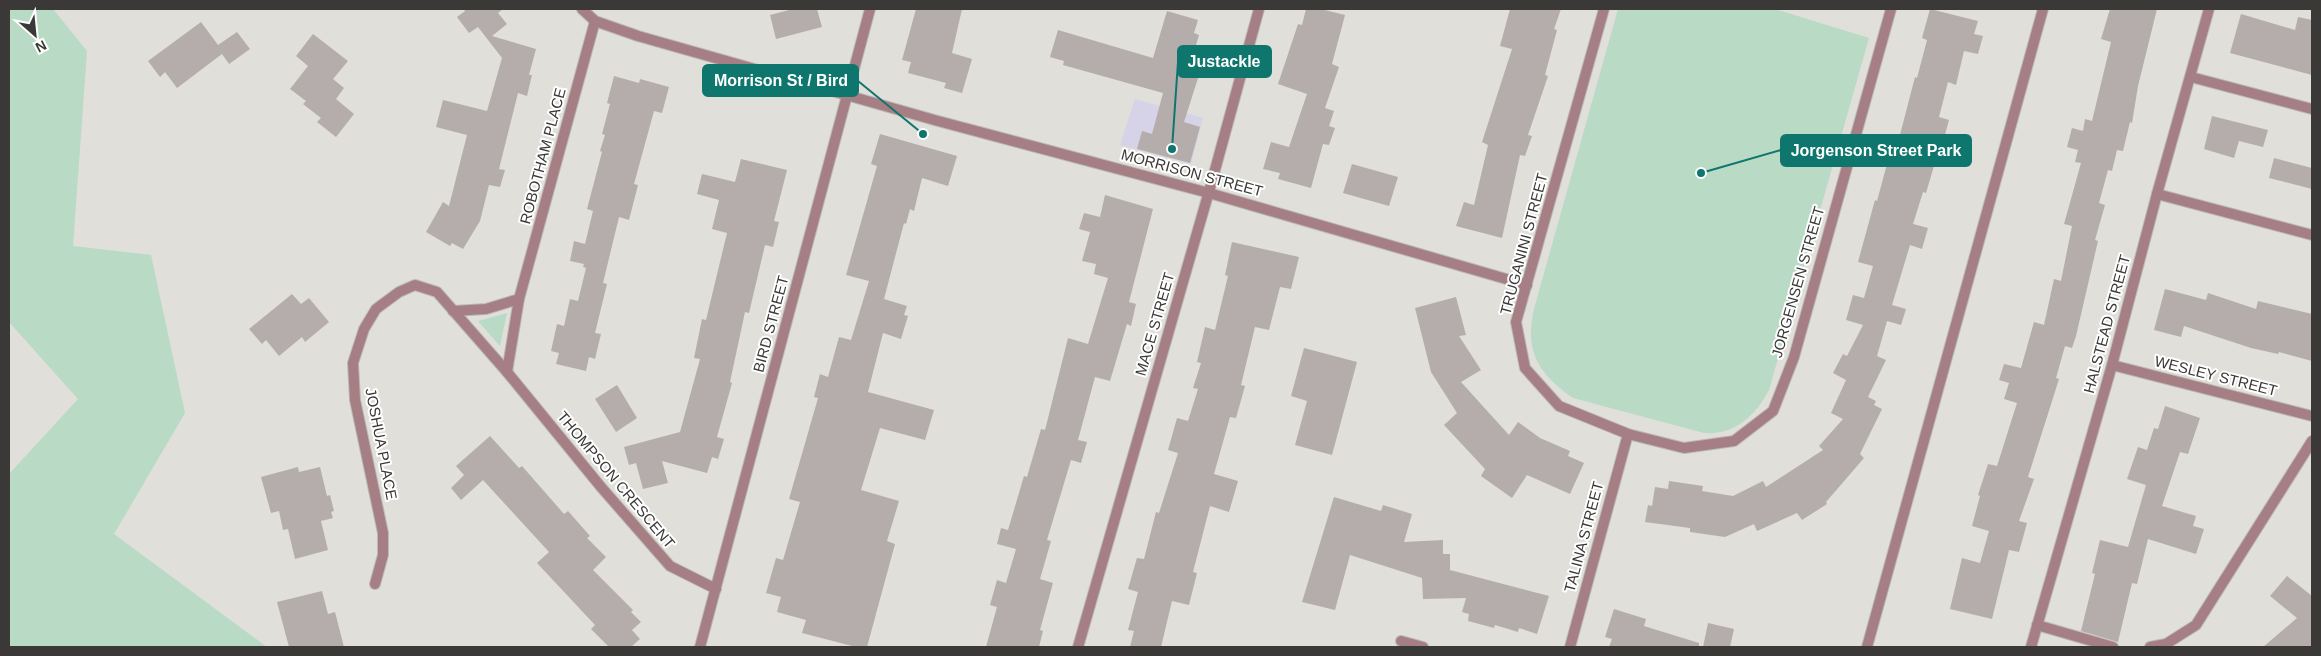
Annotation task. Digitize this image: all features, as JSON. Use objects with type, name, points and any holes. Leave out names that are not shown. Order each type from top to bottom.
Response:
[{"type":"street","points":[[582,9],[595,21]]},
{"type":"street","name":"BIRD STREET","points":[[700,647],[870,9]]},
{"type":"street","name":"MACE STREET","points":[[1078,647],[1259,9]]},
{"type":"street","name":"TRUGANINI STREET","points":[[1604,9],[1516,322],[1525,368],[1559,406],[1628,434]]},
{"type":"street","name":"JORGENSEN STREET","points":[[1628,434],[1684,448],[1734,441],[1773,411],[1794,357],[1891,9]]},
{"type":"street","points":[[1867,647],[2043,9]]},
{"type":"street","name":"HALSTEAD STREET","points":[[2031,647],[2112,365],[2157,194],[2210,9]]},
{"type":"street","name":"MORRISON STREET","points":[[595,21],[638,36],[847,94],[938,122],[1208,193],[1527,285]]},
{"type":"street","name":"ROBOTHAM PLACE","points":[[507,372],[519,299],[595,21]]},
{"type":"street","points":[[2191,77],[2312,109]]},
{"type":"street","points":[[2157,194],[2312,236]]},
{"type":"street","name":"JOSHUA PLACE","points":[[375,584],[384,555],[383,533],[355,400],[353,363],[364,329],[376,309],[399,292],[415,285],[437,292],[507,372]]},
{"type":"street","points":[[454,311],[486,309],[519,299]]},
{"type":"street","name":"WESLEY STREET","points":[[2112,365],[2312,416]]},
{"type":"street","name":"THOMPSON CRESCENT","points":[[507,372],[601,487],[670,566],[716,589]]},
{"type":"street","name":"TALINA STREET","points":[[1570,647],[1628,434]]},
{"type":"street","points":[[2150,647],[2166,644],[2196,625],[2312,441]]},
{"type":"street","points":[[2037,625],[2113,647]]},
{"type":"street","points":[[1401,641],[1423,647]]},
{"type":"shaded area","points":[[1135,99],[1203,118],[1191,164],[1120,145]]},
{"type":"green space","points":[[9,9],[53,9],[87,51],[73,246],[151,255],[185,413],[114,534],[267,647],[9,647],[9,474],[78,399],[9,322]]},
{"type":"green space","points":[[1618,9],[1775,9],[1869,38],[1769,390],[1750,416],[1743,422],[1725,431],[1704,433],[1573,398],[1543,371],[1533,350],[1531,324],[1534,309]]},
{"type":"green space","points":[[507,313],[500,346],[478,321]]},
{"type":"building","points":[[464,9],[503,9],[498,13],[507,24],[492,36],[536,49],[529,75],[532,75],[527,96],[518,93],[499,169],[505,170],[500,187],[489,185],[480,221],[463,249],[452,243],[450,246],[426,232],[443,202],[449,206],[467,135],[436,127],[443,100],[487,111],[502,58],[478,27],[469,33],[457,17],[465,11]]},
{"type":"building","points":[[793,9],[817,9],[822,27],[776,39],[770,15]]},
{"type":"building","points":[[916,9],[962,9],[952,53],[972,59],[962,93],[944,88],[946,83],[908,73],[911,62],[902,60]]},
{"type":"building","points":[[1306,9],[1321,9],[1345,15],[1332,64],[1339,67],[1325,108],[1334,111],[1329,126],[1335,128],[1329,145],[1323,144],[1311,188],[1278,179],[1280,173],[1263,169],[1271,142],[1289,147],[1307,94],[1278,84],[1298,24],[1302,25]]},
{"type":"building","points":[[1510,9],[1561,9],[1554,29],[1557,30],[1545,75],[1548,76],[1528,135],[1532,136],[1525,156],[1520,155],[1502,238],[1456,226],[1464,202],[1474,205],[1488,145],[1482,142],[1512,49],[1500,46]]},
{"type":"building","points":[[1930,9],[1978,21],[1974,34],[1983,36],[1978,54],[1964,51],[1956,85],[1948,82],[1939,117],[1949,120],[1926,193],[1923,192],[1913,224],[1928,228],[1922,249],[1910,245],[1892,305],[1906,309],[1901,325],[1887,321],[1877,356],[1886,360],[1868,397],[1876,401],[1874,405],[1882,409],[1860,454],[1864,458],[1826,502],[1827,504],[1802,520],[1797,513],[1757,531],[1754,524],[1725,537],[1690,532],[1690,528],[1645,522],[1648,505],[1652,506],[1655,487],[1668,489],[1669,481],[1703,486],[1702,491],[1733,496],[1763,481],[1766,487],[1823,450],[1819,446],[1843,419],[1831,413],[1846,380],[1833,373],[1843,354],[1847,356],[1863,325],[1846,320],[1853,295],[1864,298],[1873,266],[1858,262],[1890,153],[1895,154],[1915,77],[1917,78],[1927,40],[1922,38]]},
{"type":"building","points":[[2110,9],[2157,9],[2138,86],[2132,123],[2130,122],[2123,151],[2117,150],[2112,171],[2108,170],[2099,203],[2105,205],[2095,240],[2098,241],[2076,336],[2072,348],[2065,346],[2056,378],[2059,379],[2028,477],[2034,479],[2019,521],[2027,523],[2019,552],[2009,550],[1992,619],[1950,609],[1962,558],[1980,563],[1989,531],[1972,526],[1980,496],[1978,495],[1988,464],[1997,466],[2017,403],[2004,399],[2009,383],[1999,380],[2004,364],[2021,368],[2034,322],[2044,325],[2054,279],[2061,281],[2072,226],[2064,224],[2081,163],[2075,162],[2078,150],[2067,147],[2072,128],[2083,131],[2085,119],[2092,121],[2111,42],[2101,39]]},
{"type":"building","points":[[1167,11],[1198,20],[1194,33],[1199,35],[1189,68],[1200,72],[1184,122],[1200,127],[1190,163],[1137,149],[1142,131],[1152,134],[1163,93],[1063,65],[1064,61],[1050,57],[1058,30],[1153,58]]},
{"type":"building","points":[[2241,14],[2295,30],[2298,17],[2312,20],[2312,75],[2230,53]]},
{"type":"building","points":[[201,22],[218,45],[237,32],[250,49],[229,64],[222,54],[177,88],[165,72],[160,77],[148,61]]},
{"type":"building","points":[[313,34],[348,61],[333,79],[344,88],[336,99],[354,114],[336,137],[317,122],[321,118],[303,104],[306,101],[290,89],[308,66],[296,56]]},
{"type":"building","points":[[614,76],[639,83],[640,79],[669,87],[662,113],[654,111],[634,184],[638,185],[629,220],[619,217],[603,283],[607,284],[595,333],[601,334],[595,359],[589,357],[586,371],[556,364],[559,353],[551,351],[557,324],[564,326],[570,299],[578,301],[586,268],[583,267],[584,264],[570,261],[574,241],[585,244],[593,211],[587,209],[602,152],[600,151],[605,135],[602,134],[610,104],[607,103]]},
{"type":"building","points":[[2212,116],[2268,130],[2263,147],[2239,141],[2234,158],[2204,149]]},
{"type":"building","points":[[880,134],[957,156],[948,186],[922,178],[914,211],[910,209],[906,224],[904,223],[884,299],[907,306],[904,315],[908,316],[901,339],[883,333],[868,392],[934,410],[925,440],[880,428],[861,490],[899,501],[887,541],[895,544],[867,647],[856,647],[802,633],[806,620],[777,612],[781,597],[766,593],[776,558],[783,560],[800,502],[789,499],[818,398],[814,397],[820,374],[828,377],[839,337],[851,340],[869,281],[846,275],[877,166],[871,164]]},
{"type":"building","points":[[2274,158],[2312,168],[2312,189],[2269,178]]},
{"type":"building","points":[[741,159],[787,170],[774,221],[779,222],[773,247],[765,245],[749,313],[745,312],[730,382],[732,383],[717,437],[724,439],[718,459],[712,457],[707,473],[662,461],[668,483],[643,489],[636,463],[629,465],[624,447],[680,432],[700,359],[694,358],[702,319],[706,320],[727,233],[712,229],[719,200],[697,194],[702,174],[735,182]]},
{"type":"building","points":[[1352,164],[1398,177],[1389,206],[1343,193]]},
{"type":"building","points":[[1105,195],[1153,209],[1129,302],[1136,304],[1131,326],[1127,324],[1110,381],[1095,377],[1078,440],[1087,442],[1081,463],[1071,460],[1047,540],[1051,541],[1040,579],[1053,583],[1040,630],[1043,631],[1039,647],[986,647],[997,607],[990,605],[997,580],[1006,583],[1016,549],[997,544],[1001,528],[1008,530],[1024,476],[1027,477],[1041,429],[1045,430],[1068,338],[1088,344],[1108,278],[1094,274],[1096,264],[1082,261],[1090,232],[1079,229],[1084,213],[1100,217]]},
{"type":"building","points":[[1232,242],[1299,257],[1291,289],[1280,287],[1269,330],[1255,327],[1241,385],[1245,386],[1236,418],[1230,417],[1214,474],[1238,481],[1229,512],[1210,506],[1193,572],[1197,573],[1189,605],[1172,601],[1161,647],[1130,647],[1134,631],[1128,630],[1138,592],[1128,589],[1137,558],[1144,559],[1156,512],[1159,513],[1178,453],[1168,450],[1177,418],[1188,421],[1198,389],[1193,388],[1201,363],[1197,362],[1205,327],[1215,330],[1228,276],[1225,275]]},
{"type":"building","points":[[2165,289],[2206,300],[2208,293],[2256,309],[2258,301],[2312,314],[2312,361],[2279,352],[2278,354],[2251,348],[2184,326],[2181,337],[2154,330]]},
{"type":"building","points":[[292,294],[301,304],[309,298],[329,322],[305,342],[302,337],[279,356],[266,340],[262,344],[249,329]]},
{"type":"building","points":[[1456,297],[1466,335],[1459,336],[1481,370],[1461,382],[1509,435],[1518,422],[1540,438],[1570,451],[1568,456],[1584,463],[1570,494],[1527,475],[1512,498],[1481,476],[1485,469],[1444,425],[1457,413],[1431,372],[1415,308]]},
{"type":"building","points":[[1304,348],[1357,362],[1332,455],[1295,445],[1307,401],[1291,396]]},
{"type":"building","points":[[617,385],[637,418],[616,432],[595,399]]},
{"type":"building","points":[[2165,406],[2200,418],[2188,454],[2180,452],[2162,506],[2196,516],[2193,526],[2204,529],[2196,554],[2148,539],[2137,584],[2132,583],[2118,642],[2081,631],[2095,574],[2092,573],[2100,540],[2128,547],[2146,485],[2127,479],[2138,447],[2147,450],[2154,428],[2158,429]]},
{"type":"building","points":[[490,436],[519,468],[522,466],[564,514],[568,511],[590,536],[587,538],[606,557],[593,570],[633,610],[631,612],[641,622],[632,630],[640,639],[631,647],[609,647],[591,629],[595,625],[537,563],[549,552],[483,480],[461,500],[451,488],[464,475],[456,466]]},
{"type":"building","points":[[298,467],[299,472],[320,467],[327,496],[330,495],[334,511],[331,512],[333,518],[321,521],[328,550],[295,559],[288,529],[283,530],[279,511],[271,513],[261,477]]},
{"type":"building","points":[[1334,497],[1381,511],[1383,505],[1412,514],[1404,542],[1443,540],[1443,554],[1450,554],[1450,570],[1549,596],[1537,634],[1519,628],[1518,632],[1495,625],[1494,628],[1468,621],[1469,614],[1462,612],[1466,598],[1423,599],[1422,578],[1350,555],[1335,610],[1302,602]]},
{"type":"building","points":[[2287,576],[2312,596],[2312,647],[2263,647],[2297,618],[2270,596]]},
{"type":"building","points":[[322,591],[328,614],[335,612],[344,647],[289,647],[277,602]]},
{"type":"building","points":[[1614,609],[1646,619],[1644,626],[1699,643],[1699,647],[1609,647],[1612,639],[1605,637]]},
{"type":"building","points":[[1708,623],[1734,629],[1730,647],[1703,647]]},
{"type":"place","name":"Morrison St / Bird","points":[[923,134]]},
{"type":"place","name":"Justackle","points":[[1172,149]]},
{"type":"place","name":"Jorgenson Street Park","points":[[1701,173]]}]
